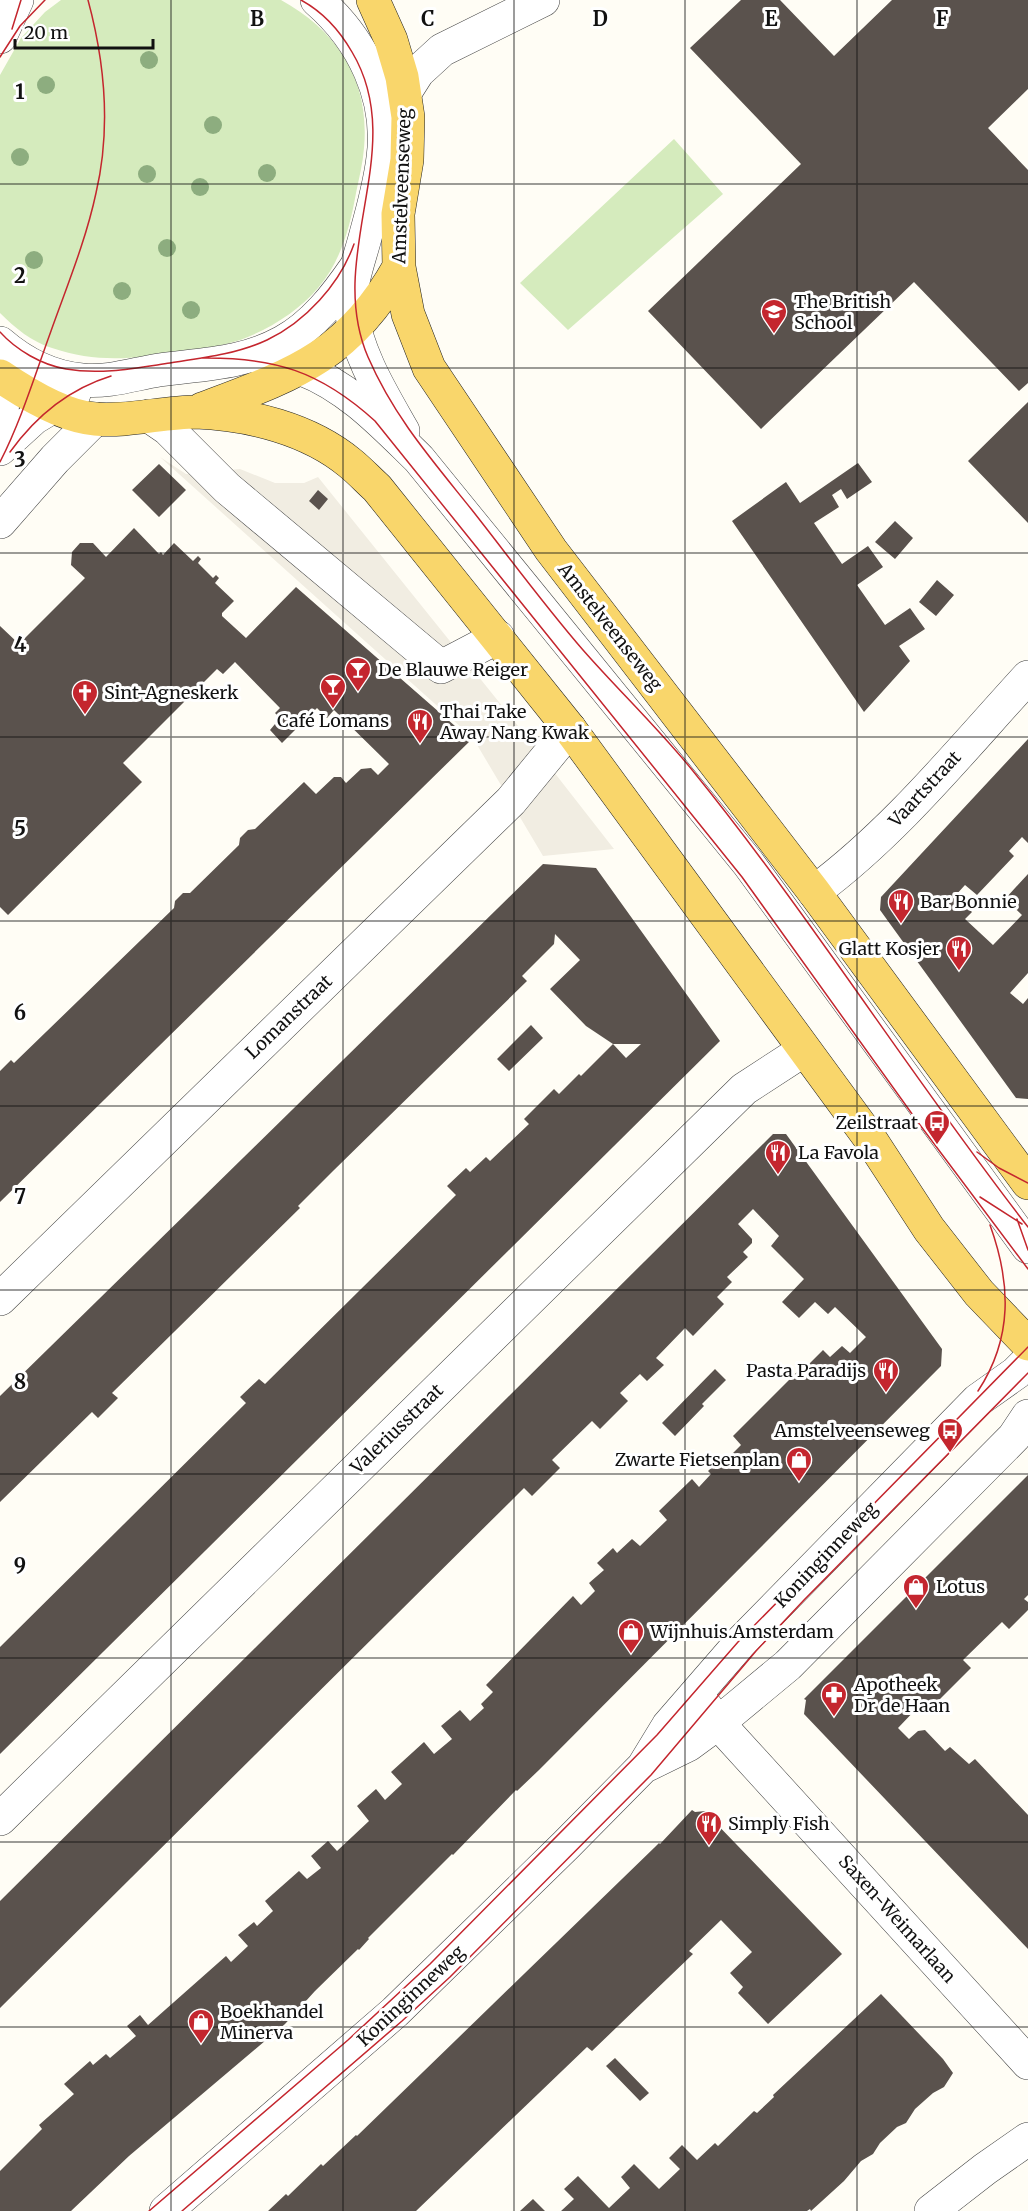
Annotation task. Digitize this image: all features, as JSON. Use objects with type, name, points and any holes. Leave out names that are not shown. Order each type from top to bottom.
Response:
[{"type":"main road","name":"Amstelveenseweg","points":[[373,0],[391,40],[408,117],[407,160],[398,214],[399,267],[408,314],[429,368],[550,550],[814,892],[1028,1183]]},
{"type":"main road","points":[[195,412],[302,369],[321,357],[356,328],[385,293],[399,267]]},
{"type":"main road","points":[[1,373],[52,406],[95,419],[195,412],[237,416],[270,423],[317,442],[349,462],[377,488],[570,729],[871,1140],[929,1229],[979,1293],[1028,1344]]},
{"type":"street","points":[[8,15],[35,0]]},
{"type":"street","name":"Amstelveenseweg","points":[[317,0],[343,26],[360,50],[370,69],[382,113],[383,156],[376,197],[352,287],[351,309],[372,374],[419,459]]},
{"type":"street","points":[[404,94],[418,72],[442,50],[543,0]]},
{"type":"street","name":"Amstelveenseweg","points":[[0,343],[21,359],[38,368],[58,376],[84,380],[109,380],[253,356],[284,341],[313,320],[337,295],[357,266]]},
{"type":"street","name":"Amstelveenseweg","points":[[253,356],[302,369],[327,381],[374,415],[419,459],[748,863],[1028,1247]]},
{"type":"street","points":[[0,431],[3,416],[1,373]]},
{"type":"street","points":[[0,449],[25,425],[52,406],[80,391],[109,380]]},
{"type":"street","points":[[149,416],[168,429],[208,471],[441,667],[498,637]]},
{"type":"street","points":[[0,522],[48,466],[95,419]]},
{"type":"street","name":"Vaartstraat","points":[[814,892],[850,865],[905,812],[1028,677]]},
{"type":"street","name":"Lomanstraat","points":[[0,1299],[511,801],[570,729]]},
{"type":"street","name":"Valeriusstraat","points":[[0,1819],[744,1089],[804,1050]]},
{"type":"street","name":"Koninginneweg","points":[[166,2211],[395,2012],[459,1951],[643,1767],[668,1726],[740,1643],[978,1400],[1016,1373],[1028,1361]]},
{"type":"street","name":"Koninginneweg","points":[[643,1767],[688,1745],[788,1665],[1014,1437],[1028,1416]]},
{"type":"street","name":"Saxen-Weimarlaan","points":[[698,1692],[718,1723],[1028,2063]]},
{"type":"street","points":[[931,2211],[1028,2139]]},
{"type":"green space","points":[[61,0],[281,0],[319,27],[334,43],[347,61],[362,101],[365,124],[362,165],[351,218],[339,255],[326,278],[299,307],[264,330],[226,344],[130,358],[99,358],[68,353],[24,334],[0,313],[0,75],[21,38],[45,12]]},
{"type":"green space","points":[[674,139],[723,194],[568,330],[520,283]]},
{"type":"shaded area","points":[[160,457],[186,474],[240,469],[275,483],[304,483],[318,477],[614,849],[543,856],[473,738]]},
{"type":"building","points":[[741,0],[780,0],[834,56],[892,0],[1028,0],[1028,89],[988,128],[1028,170],[1028,383],[1019,391],[914,282],[761,429],[648,311],[801,164],[690,48]]},
{"type":"building","points":[[1028,402],[1028,523],[968,461]]},
{"type":"building","points":[[858,463],[872,482],[847,499],[841,489],[832,495],[839,507],[814,523],[842,564],[868,546],[883,567],[857,585],[885,625],[910,608],[925,629],[899,646],[910,661],[864,712],[732,521],[786,482],[800,503]]},
{"type":"building","points":[[159,464],[186,490],[159,517],[132,490]]},
{"type":"building","points":[[318,490],[328,499],[319,510],[309,501]]},
{"type":"building","points":[[895,521],[913,538],[895,559],[875,542]]},
{"type":"building","points":[[134,528],[159,554],[161,552],[163,555],[174,543],[193,561],[198,556],[201,559],[198,563],[213,578],[216,575],[219,578],[215,583],[234,601],[222,613],[222,616],[246,638],[296,587],[471,740],[0,1202],[0,1071],[11,1060],[14,1063],[174,908],[175,901],[183,893],[190,893],[239,845],[240,838],[248,830],[255,829],[304,782],[316,794],[334,777],[341,777],[346,783],[361,769],[371,768],[378,775],[389,764],[334,710],[327,718],[317,708],[282,743],[270,730],[280,718],[275,713],[280,708],[235,662],[223,674],[217,669],[123,763],[142,782],[8,915],[0,907],[0,626],[19,644],[85,578],[71,565],[72,552],[80,543],[93,543],[106,557]]},
{"type":"building","points":[[937,580],[954,595],[936,616],[919,602]]},
{"type":"building","points":[[1028,739],[1028,843],[1022,837],[1009,851],[1014,856],[977,895],[965,885],[955,896],[972,912],[965,919],[993,945],[1022,915],[1005,899],[1028,874],[1028,973],[1010,993],[1023,1004],[1028,998],[1028,1099],[1016,1098],[880,910],[881,897]]},
{"type":"building","points":[[543,864],[596,868],[720,1041],[0,1754],[0,1647],[246,1403],[240,1397],[259,1379],[265,1384],[456,1195],[447,1186],[466,1168],[470,1172],[486,1157],[490,1161],[529,1124],[524,1119],[554,1089],[559,1094],[613,1044],[586,1026],[550,989],[580,960],[555,934],[554,944],[522,976],[527,981],[333,1171],[298,1206],[300,1208],[112,1393],[118,1398],[98,1418],[92,1412],[0,1502],[0,1396]],"holes":[[[613,1044],[641,1044],[626,1058]]]},
{"type":"building","points":[[531,1025],[543,1038],[509,1071],[497,1059]]},
{"type":"building","points":[[773,1134],[786,1134],[942,1349],[941,1366],[539,1770],[516,1790],[368,1938],[359,1950],[315,1991],[285,2024],[129,2156],[71,2211],[0,2211],[0,2171],[42,2129],[39,2125],[74,2094],[64,2084],[90,2061],[93,2065],[106,2054],[110,2058],[136,2036],[127,2026],[140,2015],[148,2025],[226,1956],[231,1962],[248,1946],[238,1935],[254,1922],[257,1926],[273,1911],[265,1901],[299,1871],[307,1879],[321,1868],[311,1856],[328,1841],[337,1851],[369,1821],[357,1806],[376,1789],[385,1800],[402,1784],[391,1772],[424,1742],[434,1754],[452,1739],[441,1726],[460,1710],[470,1721],[484,1708],[481,1704],[493,1692],[486,1685],[573,1596],[581,1605],[595,1591],[589,1583],[604,1570],[597,1563],[613,1548],[617,1553],[632,1539],[640,1546],[667,1520],[659,1511],[692,1479],[699,1487],[711,1474],[708,1471],[724,1456],[727,1459],[741,1445],[733,1436],[805,1364],[808,1365],[823,1350],[830,1357],[842,1346],[850,1353],[866,1337],[835,1307],[828,1314],[815,1302],[799,1318],[782,1302],[804,1279],[771,1246],[779,1236],[753,1209],[738,1224],[752,1239],[752,1243],[743,1252],[748,1257],[727,1277],[732,1282],[717,1297],[724,1304],[693,1336],[685,1328],[656,1358],[664,1365],[647,1381],[640,1374],[620,1393],[628,1401],[600,1429],[592,1421],[552,1460],[560,1468],[532,1496],[524,1488],[0,2008],[0,1901]]},
{"type":"building","points":[[715,1369],[726,1380],[675,1436],[662,1423]]},
{"type":"building","points":[[1028,1475],[1028,1595],[1024,1599],[1028,1602],[1028,1610],[1009,1629],[1002,1622],[963,1660],[971,1668],[926,1713],[919,1706],[898,1728],[909,1739],[918,1731],[925,1730],[945,1751],[950,1747],[969,1764],[975,1759],[1028,1815],[1028,1949],[804,1714],[806,1700],[804,1699]]},
{"type":"building","points":[[692,1810],[706,1811],[842,1954],[768,2024],[738,1993],[743,1987],[730,1973],[752,1952],[721,1920],[689,1951],[693,1954],[592,2051],[587,2047],[416,2211],[268,2211],[357,2136],[660,1844]]},
{"type":"building","points":[[881,1994],[943,2059],[953,2073],[944,2087],[933,2093],[915,2109],[906,2123],[897,2127],[880,2143],[873,2154],[861,2161],[844,2181],[811,2211],[810,2209],[807,2211],[561,2211],[574,2199],[564,2189],[578,2176],[609,2208],[630,2188],[621,2177],[634,2164],[659,2189],[680,2169],[669,2158],[682,2145],[697,2160],[715,2143],[718,2146],[754,2111],[757,2113],[774,2097],[773,2095]]},
{"type":"building","points":[[615,2058],[649,2093],[640,2101],[606,2066]]},
{"type":"building","points":[[533,2199],[545,2211],[520,2211]]},
{"type":"tram line","points":[[12,29],[21,0]]},
{"type":"tram line","points":[[0,57],[20,26],[45,0]]},
{"type":"tram line","points":[[0,462],[21,414],[76,263],[92,211],[101,169],[105,120],[104,96],[99,48],[88,0]]},
{"type":"tram line","points":[[301,0],[324,16],[342,37],[352,52],[368,89],[373,126],[371,164],[355,280],[357,318],[368,357],[378,379],[402,419],[428,455],[554,616],[680,755],[737,827],[943,1114],[1028,1227]]},
{"type":"tram line","points":[[0,332],[30,356],[57,367],[79,371],[131,369],[232,352],[267,340],[308,312],[340,273],[354,244]]},
{"type":"tram line","points":[[201,358],[251,360],[295,370],[335,390],[375,421],[742,877],[920,1125],[1028,1269]]},
{"type":"tram line","points":[[10,452],[54,405],[81,388],[111,376]]},
{"type":"tram line","points":[[977,1152],[999,1168],[1028,1183]]},
{"type":"tram line","points":[[980,1197],[1022,1224]]},
{"type":"tram line","points":[[1017,1219],[1028,1250]]},
{"type":"tram line","points":[[978,1391],[998,1351],[1005,1310],[1002,1268],[990,1225]]},
{"type":"tram line","points":[[149,2211],[348,2040],[430,1964],[657,1735],[738,1642],[1028,1347]]},
{"type":"tram line","points":[[182,2211],[450,1977],[651,1775],[756,1651],[1028,1373]]},
{"type":"place","name":"The British School","points":[[774,335]]},
{"type":"place","name":"De Blauwe Reiger","points":[[358,693]]},
{"type":"place","name":"Café Lomans","points":[[333,710]]},
{"type":"place","name":"Sint-Agneskerk","points":[[85,716]]},
{"type":"place","name":"Thai Take Away Nang Kwak","points":[[420,745]]},
{"type":"place","name":"Bar Bonnie","points":[[901,925]]},
{"type":"place","name":"Glatt Kosjer","points":[[959,972]]},
{"type":"place","name":"Zeilstraat","points":[[937,1146]]},
{"type":"place","name":"La Favola","points":[[778,1176]]},
{"type":"place","name":"Pasta Paradijs","points":[[886,1394]]},
{"type":"place","name":"Amstelveenseweg","points":[[950,1454]]},
{"type":"place","name":"Zwarte Fietsenplan","points":[[799,1483]]},
{"type":"place","name":"Lotus","points":[[916,1610]]},
{"type":"place","name":"Wijnhuis.Amsterdam","points":[[631,1655]]},
{"type":"place","name":"Apotheek Dr de Haan","points":[[834,1718]]},
{"type":"place","name":"Simply Fish","points":[[709,1847]]},
{"type":"place","name":"Boekhandel Minerva","points":[[201,2045]]}]
